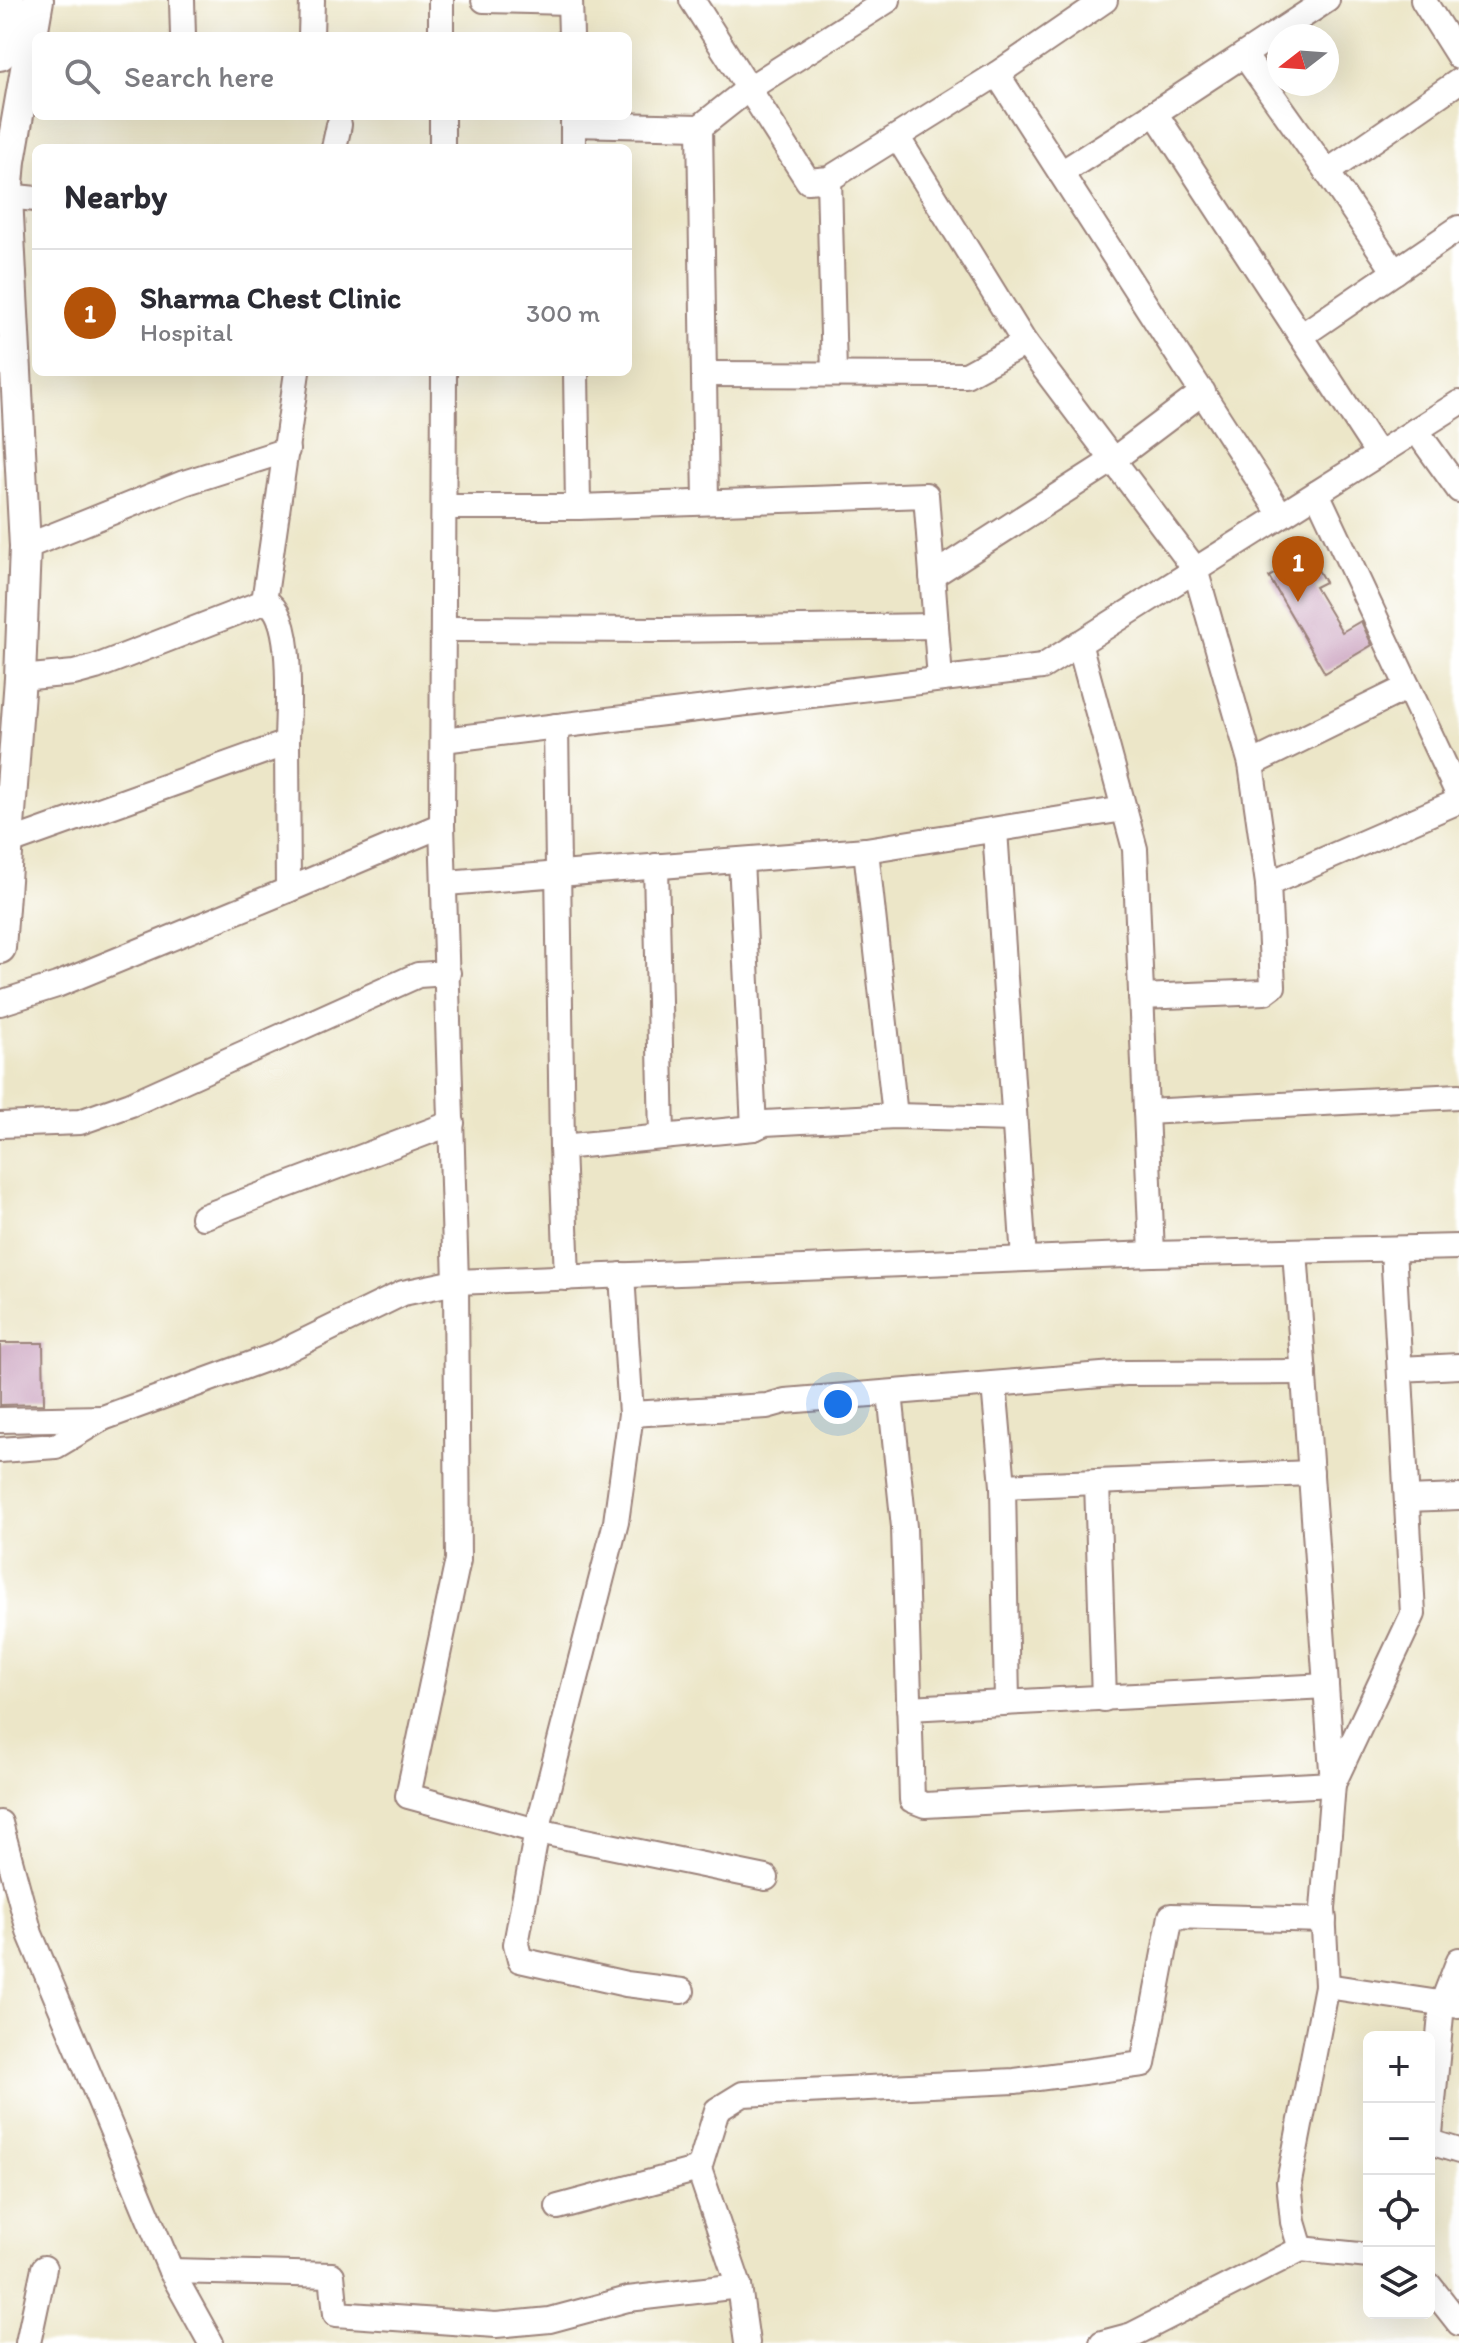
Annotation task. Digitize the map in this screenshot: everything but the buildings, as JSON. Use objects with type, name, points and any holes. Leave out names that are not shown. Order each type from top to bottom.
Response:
[{"type":"street","points":[[9,0],[22,55]]},
{"type":"street","points":[[0,948],[10,842],[7,775],[20,678],[25,547],[9,408],[22,198],[10,161],[22,55],[38,0]]},
{"type":"street","points":[[182,0],[183,32]]},
{"type":"street","points":[[311,32],[312,0]]},
{"type":"street","points":[[441,0],[441,32]]},
{"type":"street","points":[[484,0],[570,1],[571,32]]},
{"type":"street","points":[[573,129],[700,127],[748,89],[888,0]]},
{"type":"street","points":[[699,2],[802,177],[814,182],[829,179],[997,74],[1073,9],[1105,0]]},
{"type":"street","points":[[1061,173],[1327,0]]},
{"type":"street","points":[[1423,0],[1459,57]]},
{"type":"street","points":[[1244,55],[1395,272]]},
{"type":"street","points":[[997,74],[1281,515]]},
{"type":"street","points":[[1327,172],[1459,81]]},
{"type":"street","points":[[1155,113],[1378,454]]},
{"type":"street","points":[[442,120],[442,144]]},
{"type":"street","points":[[700,127],[706,502]]},
{"type":"street","points":[[898,138],[1025,343],[1195,569],[1251,764],[1268,884],[1273,986],[1265,992],[1141,997]]},
{"type":"street","points":[[829,179],[834,374]]},
{"type":"street","points":[[1301,336],[1459,228]]},
{"type":"street","points":[[704,374],[966,375],[1025,343]]},
{"type":"street","points":[[264,602],[296,376]]},
{"type":"street","points":[[444,376],[442,825],[456,1282],[458,1560],[408,1796],[537,1831],[766,1878]]},
{"type":"street","points":[[576,376],[578,507]]},
{"type":"street","points":[[932,576],[1113,460],[1203,392]]},
{"type":"street","points":[[443,740],[1042,667],[1459,403]]},
{"type":"street","points":[[1416,430],[1459,490]]},
{"type":"street","points":[[25,547],[184,483],[287,450]]},
{"type":"street","points":[[1268,884],[1459,798],[1317,493]]},
{"type":"street","points":[[445,507],[578,507],[926,495],[940,679]]},
{"type":"street","points":[[20,678],[74,673],[96,667],[264,602],[279,610],[285,631],[288,890]]},
{"type":"street","points":[[444,629],[936,626]]},
{"type":"street","points":[[1079,643],[1135,849],[1152,1254]]},
{"type":"street","points":[[1251,764],[1408,687]]},
{"type":"street","points":[[556,726],[556,874],[567,1278]]},
{"type":"street","points":[[10,842],[287,743]]},
{"type":"street","points":[[446,883],[866,850],[1124,809]]},
{"type":"street","points":[[0,1003],[57,985],[442,825]]},
{"type":"street","points":[[995,830],[1024,1259]]},
{"type":"street","points":[[866,850],[895,1116]]},
{"type":"street","points":[[741,860],[754,1128]]},
{"type":"street","points":[[656,866],[662,1137]]},
{"type":"street","points":[[0,1125],[80,1122],[131,1104],[418,975],[448,973]]},
{"type":"street","points":[[1146,1112],[1459,1096]]},
{"type":"street","points":[[562,1147],[754,1128],[765,1123],[895,1116],[1014,1119]]},
{"type":"street","points":[[203,1217],[452,1123]]},
{"type":"street","points":[[0,1450],[56,1446],[103,1418],[276,1355],[403,1293],[456,1282],[1152,1254],[1459,1247]]},
{"type":"street","points":[[1333,1784],[1413,1614],[1393,1249]]},
{"type":"street","points":[[1295,1251],[1333,1784],[1324,1920],[1327,1986],[1289,2182],[1293,2222],[1301,2249]]},
{"type":"street","points":[[622,1275],[631,1414],[616,1522],[537,1831],[516,1944],[520,1960],[626,1984],[682,1991]]},
{"type":"street","points":[[1400,1369],[1459,1366]]},
{"type":"street","points":[[631,1414],[767,1406],[785,1401],[1126,1373],[1304,1372]]},
{"type":"street","points":[[994,1384],[1003,1486],[1007,1702]]},
{"type":"street","points":[[890,1393],[904,1527],[912,1800],[925,1805],[1333,1784]]},
{"type":"street","points":[[0,1420],[103,1418]]},
{"type":"street","points":[[1003,1486],[1311,1473]]},
{"type":"street","points":[[1097,1482],[1104,1699]]},
{"type":"street","points":[[1407,1499],[1459,1497]]},
{"type":"street","points":[[909,1708],[1326,1686]]},
{"type":"street","points":[[0,1823],[30,1934],[171,2271],[211,2343]]},
{"type":"street","points":[[747,2343],[739,2286],[699,2169],[717,2110],[743,2094],[1015,2081],[1143,2064],[1171,1916],[1324,1920]]},
{"type":"street","points":[[1435,2106],[1459,1960]]},
{"type":"street","points":[[1327,1986],[1451,2005]]},
{"type":"street","points":[[1435,2145],[1459,2151]]},
{"type":"street","points":[[558,2207],[699,2169]]},
{"type":"street","points":[[1102,2343],[1132,2335],[1301,2249],[1363,2255]]},
{"type":"street","points":[[28,2343],[44,2268]]},
{"type":"street","points":[[171,2271],[332,2275],[336,2314],[553,2332],[628,2299],[739,2286]]},
{"type":"street","points":[[1435,2293],[1459,2323]]},
{"type":"place","name":"Sharma Chest Clinic","points":[[1298,602]]}]
